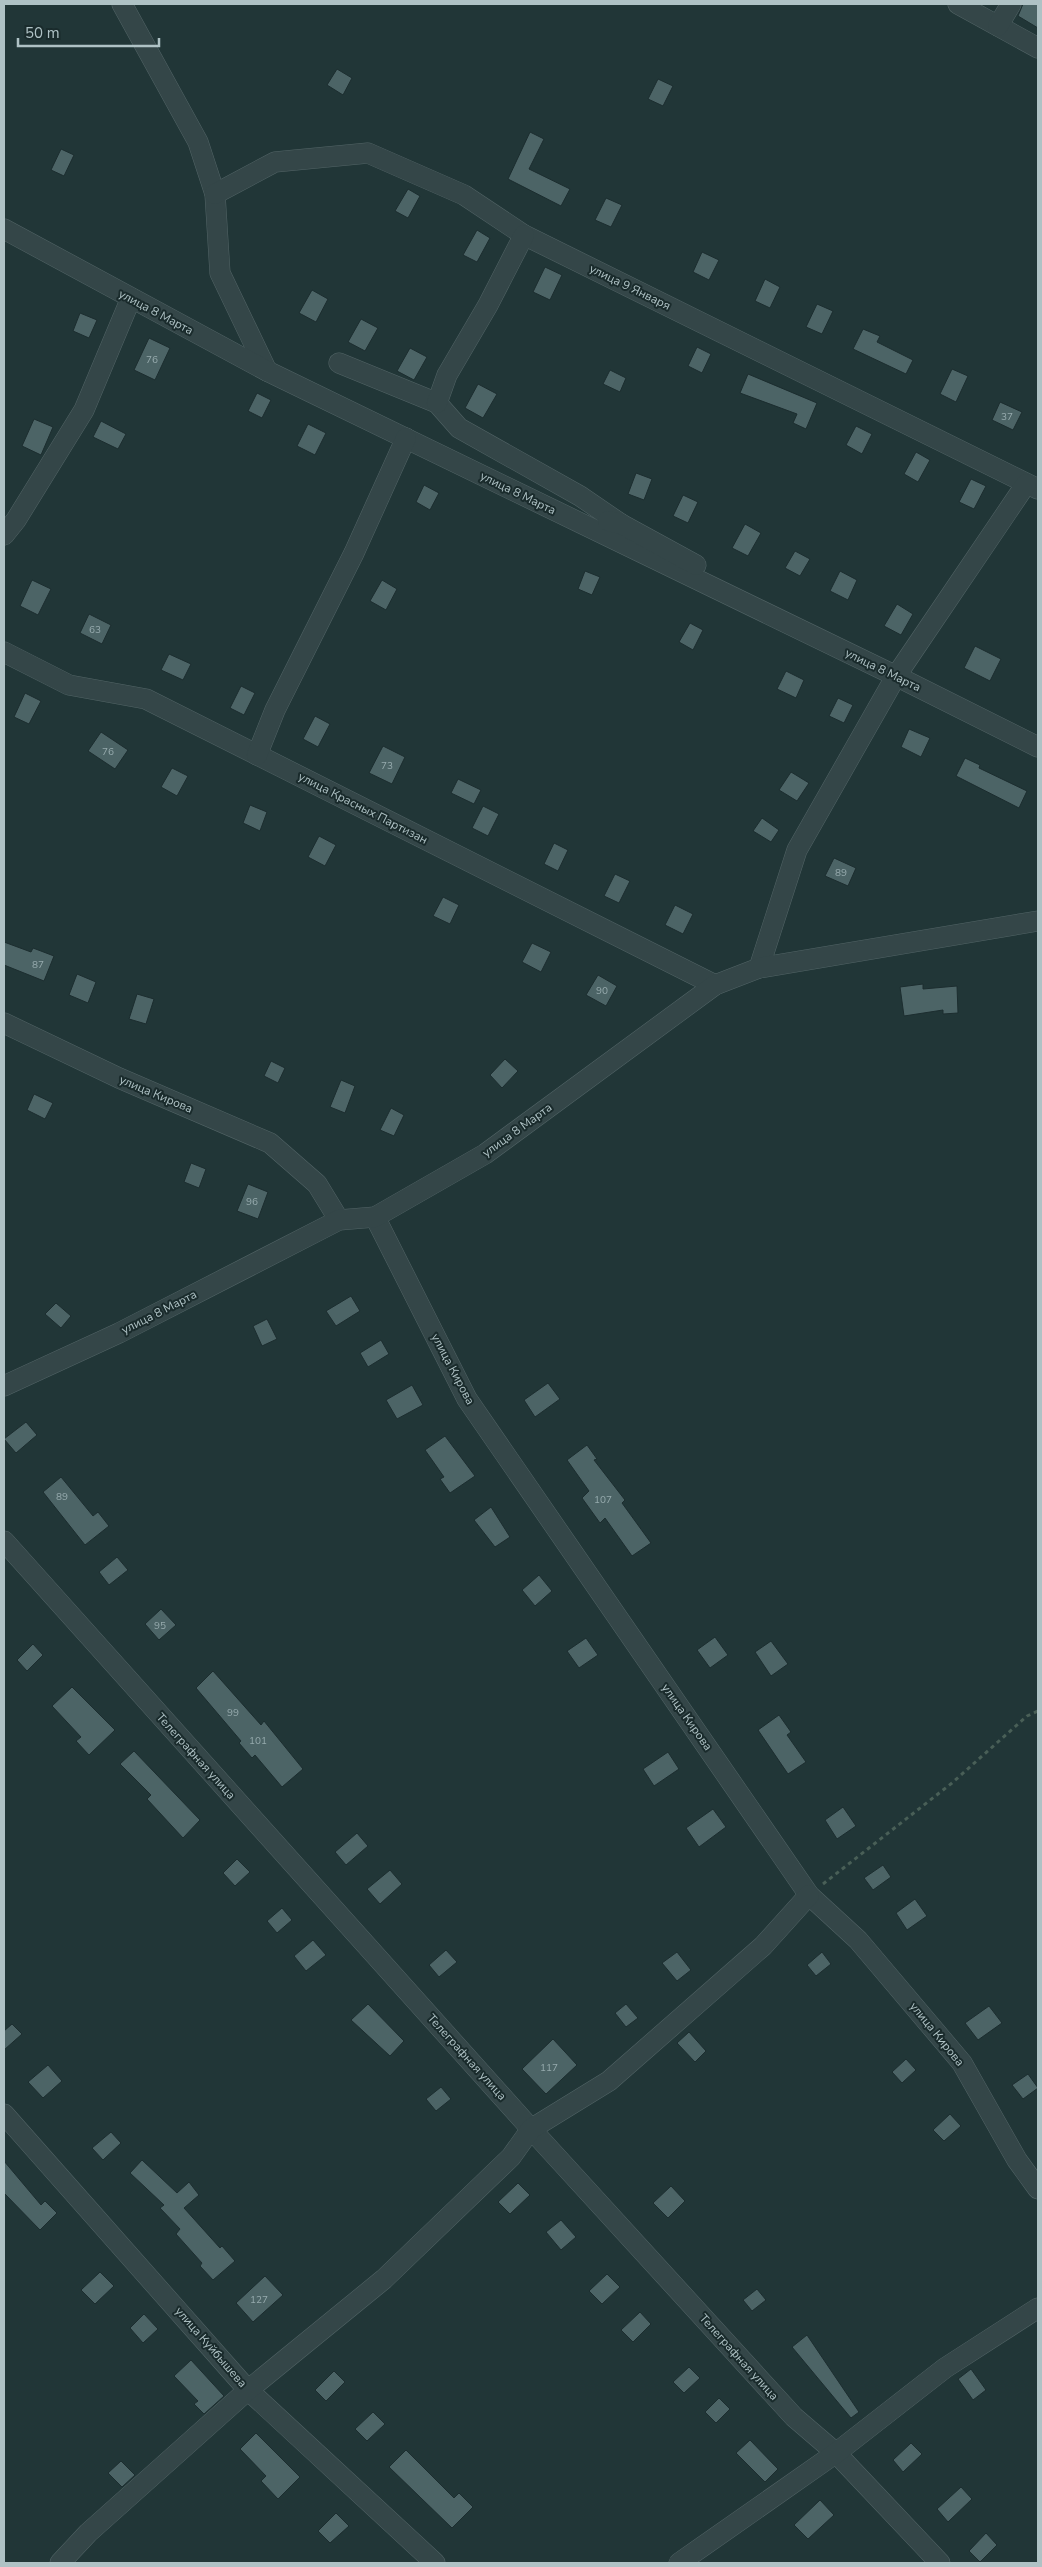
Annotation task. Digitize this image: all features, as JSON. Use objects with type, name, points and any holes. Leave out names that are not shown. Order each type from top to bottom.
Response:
[{"type":"street","points":[[122,4],[198,142],[215,194],[220,273],[267,372]]},
{"type":"street","points":[[958,4],[1038,48]]},
{"type":"street","points":[[998,26],[1011,4]]},
{"type":"street","name":"улица 9 Января","points":[[215,194],[275,162],[368,152],[464,195],[524,235],[1032,487]]},
{"type":"street","name":"улица 8 Марта","points":[[4,229],[267,372],[896,676],[1038,747]]},
{"type":"street","points":[[437,403],[447,375],[488,305],[524,235]]},
{"type":"street","points":[[4,535],[16,520],[84,410],[131,298]]},
{"type":"street","points":[[340,363],[437,403],[459,428],[580,496],[621,524],[698,566],[730,596]]},
{"type":"street","points":[[257,755],[274,710],[354,553],[406,438]]},
{"type":"street","points":[[758,968],[797,850],[896,676],[1032,487]]},
{"type":"street","points":[[541,504],[621,524]]},
{"type":"street","name":"улица Красных Партизан","points":[[4,652],[69,685],[146,699],[715,985]]},
{"type":"street","name":"улица 8 Марта","points":[[4,1386],[119,1333],[339,1220],[375,1217],[485,1154],[715,985],[758,968],[1038,921]]},
{"type":"street","name":"улица Кирова","points":[[4,1023],[119,1078],[270,1143],[317,1184],[339,1220]]},
{"type":"street","name":"улица Кирова","points":[[375,1217],[467,1399],[809,1895],[858,1940],[962,2063],[1017,2160],[1038,2189]]},
{"type":"street","name":"Телеграфная улица","points":[[4,1541],[531,2129],[794,2417],[836,2453],[940,2563]]},
{"type":"street","points":[[60,2563],[88,2532],[248,2390],[384,2279],[511,2157],[531,2129],[609,2081],[763,1946],[809,1895]]},
{"type":"street","name":"улица Куйбышева","points":[[4,2114],[248,2390],[435,2563]]},
{"type":"street","points":[[679,2563],[836,2453],[945,2368],[1038,2308]]},
{"type":"path","points":[[809,1895],[952,1783],[1027,1716],[1038,1711]]},
{"type":"building","points":[[1023,4],[1038,4],[1038,28],[1018,16]]},
{"type":"building","points":[[337,69],[352,78],[343,95],[327,85]]},
{"type":"building","points":[[658,79],[673,86],[663,106],[648,99]]},
{"type":"building","points":[[530,132],[544,139],[529,169],[570,189],[561,206],[508,179]]},
{"type":"building","points":[[61,149],[74,155],[64,176],[51,170]]},
{"type":"building","points":[[408,189],[420,196],[408,218],[395,211]]},
{"type":"building","points":[[606,198],[622,205],[611,227],[595,220]]},
{"type":"building","points":[[477,230],[490,238],[477,262],[463,255]]},
{"type":"building","points":[[702,252],[719,260],[709,280],[693,272]]},
{"type":"building","points":[[545,267],[562,275],[550,300],[533,292]]},
{"type":"building","points":[[765,279],[780,287],[770,308],[755,301]]},
{"type":"building","points":[[312,290],[328,299],[316,322],[299,313]]},
{"type":"building","points":[[817,304],[833,311],[822,334],[806,327]]},
{"type":"building","points":[[80,313],[97,320],[89,338],[73,331]]},
{"type":"building","points":[[361,319],[378,328],[365,351],[348,342]]},
{"type":"building","points":[[863,329],[880,336],[877,342],[913,360],[906,374],[853,349]]},
{"type":"building","points":[[149,338],[170,348],[155,380],[134,370]]},
{"type":"building","points":[[697,347],[711,354],[702,373],[688,366]]},
{"type":"building","points":[[410,348],[427,357],[414,380],[397,371]]},
{"type":"building","points":[[952,369],[968,376],[956,402],[940,394]]},
{"type":"building","points":[[610,370],[626,378],[620,392],[603,384]]},
{"type":"building","points":[[748,374],[817,403],[806,429],[793,423],[797,414],[740,393]]},
{"type":"building","points":[[478,384],[497,394],[483,418],[465,408]]},
{"type":"building","points":[[257,393],[271,400],[262,418],[248,411]]},
{"type":"building","points":[[1000,402],[1022,412],[1013,430],[992,420]]},
{"type":"building","points":[[34,419],[53,427],[41,455],[22,446]]},
{"type":"building","points":[[101,421],[126,434],[118,449],[93,437]]},
{"type":"building","points":[[308,424],[326,433],[315,455],[297,446]]},
{"type":"building","points":[[856,426],[872,434],[862,454],[846,445]]},
{"type":"building","points":[[916,452],[930,460],[918,482],[904,474]]},
{"type":"building","points":[[636,473],[652,479],[644,500],[628,494]]},
{"type":"building","points":[[971,479],[986,486],[974,509],[959,502]]},
{"type":"building","points":[[424,485],[439,493],[430,510],[416,502]]},
{"type":"building","points":[[683,495],[698,502],[688,523],[673,516]]},
{"type":"building","points":[[745,524],[761,533],[748,556],[732,548]]},
{"type":"building","points":[[795,551],[810,559],[800,576],[785,568]]},
{"type":"building","points":[[585,571],[600,577],[592,595],[578,589]]},
{"type":"building","points":[[840,571],[857,580],[848,600],[830,591]]},
{"type":"building","points":[[32,580],[51,589],[38,615],[20,606]]},
{"type":"building","points":[[382,580],[397,589],[386,610],[370,601]]},
{"type":"building","points":[[897,604],[913,614],[901,635],[884,626]]},
{"type":"building","points":[[89,614],[111,625],[102,644],[80,633]]},
{"type":"building","points":[[690,623],[703,630],[693,650],[679,642]]},
{"type":"building","points":[[975,646],[1001,659],[990,681],[964,668]]},
{"type":"building","points":[[169,654],[191,664],[183,680],[161,670]]},
{"type":"building","points":[[786,671],[804,680],[796,698],[777,689]]},
{"type":"building","points":[[241,686],[255,693],[244,715],[230,708]]},
{"type":"building","points":[[25,693],[41,701],[29,724],[14,717]]},
{"type":"building","points":[[838,698],[853,705],[844,723],[829,716]]},
{"type":"building","points":[[315,716],[330,724],[318,747],[303,739]]},
{"type":"building","points":[[909,729],[930,738],[921,757],[901,747]]},
{"type":"building","points":[[101,732],[128,750],[115,769],[88,751]]},
{"type":"building","points":[[383,746],[405,757],[392,784],[369,773]]},
{"type":"building","points":[[965,758],[980,765],[979,768],[1027,791],[1019,808],[956,776]]},
{"type":"building","points":[[172,768],[188,776],[177,796],[161,787]]},
{"type":"building","points":[[791,772],[809,783],[797,801],[779,790]]},
{"type":"building","points":[[458,779],[481,790],[474,804],[451,793]]},
{"type":"building","points":[[250,805],[267,812],[260,831],[243,823]]},
{"type":"building","points":[[483,806],[499,814],[488,836],[472,828]]},
{"type":"building","points":[[762,818],[779,830],[771,842],[753,831]]},
{"type":"building","points":[[319,836],[336,845],[325,866],[308,857]]},
{"type":"building","points":[[554,843],[568,850],[558,871],[544,864]]},
{"type":"building","points":[[834,858],[856,868],[848,886],[825,876]]},
{"type":"building","points":[[615,874],[630,881],[619,903],[604,896]]},
{"type":"building","points":[[443,897],[459,905],[450,924],[433,916]]},
{"type":"building","points":[[675,905],[693,914],[683,934],[665,925]]},
{"type":"building","points":[[4,942],[31,952],[33,948],[54,956],[44,981],[4,965]]},
{"type":"building","points":[[532,943],[551,952],[541,972],[522,962]]},
{"type":"building","points":[[77,974],[96,982],[88,1003],[69,995]]},
{"type":"building","points":[[598,975],[617,986],[606,1006],[586,995]]},
{"type":"building","points":[[923,984],[923,989],[957,986],[958,1013],[943,1014],[943,1010],[904,1016],[900,987]]},
{"type":"building","points":[[137,994],[154,999],[146,1024],[129,1019]]},
{"type":"building","points":[[505,1059],[518,1071],[502,1088],[490,1075]]},
{"type":"building","points":[[271,1061],[285,1068],[278,1083],[264,1076]]},
{"type":"building","points":[[341,1080],[355,1086],[345,1113],[330,1107]]},
{"type":"building","points":[[34,1094],[53,1103],[45,1119],[27,1110]]},
{"type":"building","points":[[391,1108],[404,1115],[394,1136],[380,1130]]},
{"type":"building","points":[[191,1163],[206,1169],[199,1188],[184,1182]]},
{"type":"building","points":[[248,1184],[268,1192],[258,1219],[237,1211]]},
{"type":"building","points":[[351,1296],[360,1311],[336,1326],[326,1311]]},
{"type":"building","points":[[56,1303],[71,1316],[61,1328],[45,1314]]},
{"type":"building","points":[[267,1319],[277,1339],[262,1346],[253,1326]]},
{"type":"building","points":[[381,1340],[389,1354],[368,1367],[360,1353]]},
{"type":"building","points":[[548,1383],[560,1399],[535,1417],[524,1400]]},
{"type":"building","points":[[412,1385],[423,1405],[397,1419],[386,1400]]},
{"type":"building","points":[[26,1422],[37,1435],[16,1453],[4,1439]]},
{"type":"building","points":[[445,1436],[475,1476],[450,1493],[440,1479],[444,1477],[425,1450]]},
{"type":"building","points":[[587,1445],[597,1459],[594,1460],[625,1500],[622,1503],[651,1543],[632,1556],[605,1518],[600,1523],[582,1498],[589,1491],[567,1460]]},
{"type":"building","points":[[61,1477],[93,1516],[98,1512],[109,1526],[85,1545],[43,1492]]},
{"type":"building","points":[[491,1507],[510,1537],[495,1547],[474,1520]]},
{"type":"building","points":[[117,1557],[128,1570],[109,1585],[99,1572]]},
{"type":"building","points":[[539,1575],[552,1591],[535,1606],[522,1590]]},
{"type":"building","points":[[161,1609],[176,1625],[159,1640],[145,1624]]},
{"type":"building","points":[[715,1637],[728,1655],[710,1668],[697,1650]]},
{"type":"building","points":[[586,1638],[598,1655],[579,1668],[567,1651]]},
{"type":"building","points":[[771,1641],[788,1664],[771,1676],[755,1652]]},
{"type":"building","points":[[33,1644],[43,1655],[27,1671],[17,1660]]},
{"type":"building","points":[[213,1671],[261,1725],[264,1721],[303,1769],[282,1787],[255,1755],[252,1758],[239,1743],[241,1741],[196,1688]]},
{"type":"building","points":[[72,1687],[115,1730],[89,1755],[76,1741],[81,1737],[52,1706]]},
{"type":"building","points":[[779,1715],[791,1732],[787,1735],[806,1762],[788,1774],[758,1730]]},
{"type":"building","points":[[134,1751],[200,1820],[183,1838],[147,1799],[151,1795],[120,1764]]},
{"type":"building","points":[[668,1752],[679,1769],[654,1786],[643,1769]]},
{"type":"building","points":[[843,1807],[856,1826],[837,1839],[825,1820]]},
{"type":"building","points":[[713,1809],[726,1827],[699,1847],[686,1828]]},
{"type":"building","points":[[357,1833],[368,1846],[346,1865],[335,1852]]},
{"type":"building","points":[[237,1859],[250,1872],[235,1886],[223,1873]]},
{"type":"building","points":[[883,1865],[891,1877],[873,1890],[864,1878]]},
{"type":"building","points":[[390,1870],[402,1884],[380,1904],[367,1889]]},
{"type":"building","points":[[915,1899],[927,1916],[907,1930],[896,1913]]},
{"type":"building","points":[[282,1908],[292,1920],[277,1933],[267,1921]]},
{"type":"building","points":[[313,1940],[326,1955],[306,1971],[294,1956]]},
{"type":"building","points":[[446,1950],[457,1962],[439,1977],[429,1965]]},
{"type":"building","points":[[677,1952],[691,1970],[677,1981],[662,1963]]},
{"type":"building","points":[[822,1952],[831,1964],[816,1976],[807,1965]]},
{"type":"building","points":[[368,2004],[404,2041],[390,2056],[351,2020]]},
{"type":"building","points":[[626,2004],[638,2018],[626,2027],[615,2013]]},
{"type":"building","points":[[989,2006],[1002,2023],[978,2040],[965,2023]]},
{"type":"building","points":[[12,2024],[22,2034],[4,2050],[4,2031]]},
{"type":"building","points":[[689,2032],[706,2051],[695,2062],[677,2043]]},
{"type":"building","points":[[553,2039],[577,2065],[546,2094],[522,2069]]},
{"type":"building","points":[[906,2059],[916,2070],[902,2083],[892,2072]]},
{"type":"building","points":[[48,2065],[62,2081],[43,2098],[28,2082]]},
{"type":"building","points":[[1028,2074],[1038,2088],[1023,2099],[1012,2085]]},
{"type":"building","points":[[441,2087],[451,2099],[436,2111],[426,2099]]},
{"type":"building","points":[[950,2114],[961,2126],[944,2141],[933,2130]]},
{"type":"building","points":[[111,2132],[121,2143],[103,2160],[92,2148]]},
{"type":"building","points":[[142,2160],[177,2193],[189,2182],[199,2195],[184,2208],[220,2248],[222,2246],[235,2261],[213,2280],[200,2266],[202,2263],[176,2234],[180,2229],[160,2208],[164,2205],[130,2173]]},
{"type":"building","points":[[4,2161],[41,2205],[45,2201],[57,2213],[40,2230],[4,2193]]},
{"type":"building","points":[[518,2183],[530,2195],[510,2214],[498,2202]]},
{"type":"building","points":[[671,2186],[685,2201],[668,2218],[653,2203]]},
{"type":"building","points":[[561,2220],[576,2237],[561,2250],[546,2232]]},
{"type":"building","points":[[100,2272],[114,2286],[95,2304],[81,2290]]},
{"type":"building","points":[[607,2274],[620,2287],[602,2304],[589,2291]]},
{"type":"building","points":[[265,2276],[283,2295],[253,2322],[236,2303]]},
{"type":"building","points":[[757,2289],[766,2300],[752,2311],[743,2300]]},
{"type":"building","points":[[640,2312],[651,2324],[633,2342],[621,2330]]},
{"type":"building","points":[[144,2314],[158,2329],[143,2343],[130,2328]]},
{"type":"building","points":[[807,2335],[859,2412],[851,2418],[792,2347]]},
{"type":"building","points":[[191,2360],[224,2396],[204,2414],[194,2404],[198,2401],[174,2376]]},
{"type":"building","points":[[689,2367],[700,2378],[684,2393],[673,2382]]},
{"type":"building","points":[[971,2369],[986,2390],[973,2400],[958,2379]]},
{"type":"building","points":[[334,2371],[345,2382],[326,2401],[315,2390]]},
{"type":"building","points":[[719,2398],[730,2409],[716,2423],[705,2412]]},
{"type":"building","points":[[373,2412],[385,2424],[367,2441],[355,2429]]},
{"type":"building","points":[[256,2433],[300,2477],[278,2499],[261,2481],[266,2476],[240,2449]]},
{"type":"building","points":[[750,2440],[778,2469],[765,2482],[736,2453]]},
{"type":"building","points":[[911,2443],[922,2454],[903,2472],[893,2460]]},
{"type":"building","points":[[406,2450],[454,2498],[459,2493],[473,2507],[452,2528],[389,2467]]},
{"type":"building","points":[[121,2461],[135,2475],[122,2487],[108,2473]]},
{"type":"building","points":[[961,2487],[972,2499],[948,2522],[937,2509]]},
{"type":"building","points":[[820,2500],[834,2515],[808,2539],[794,2525]]},
{"type":"building","points":[[336,2513],[349,2526],[330,2543],[318,2531]]},
{"type":"building","points":[[986,2533],[997,2545],[980,2562],[969,2551]]}]
